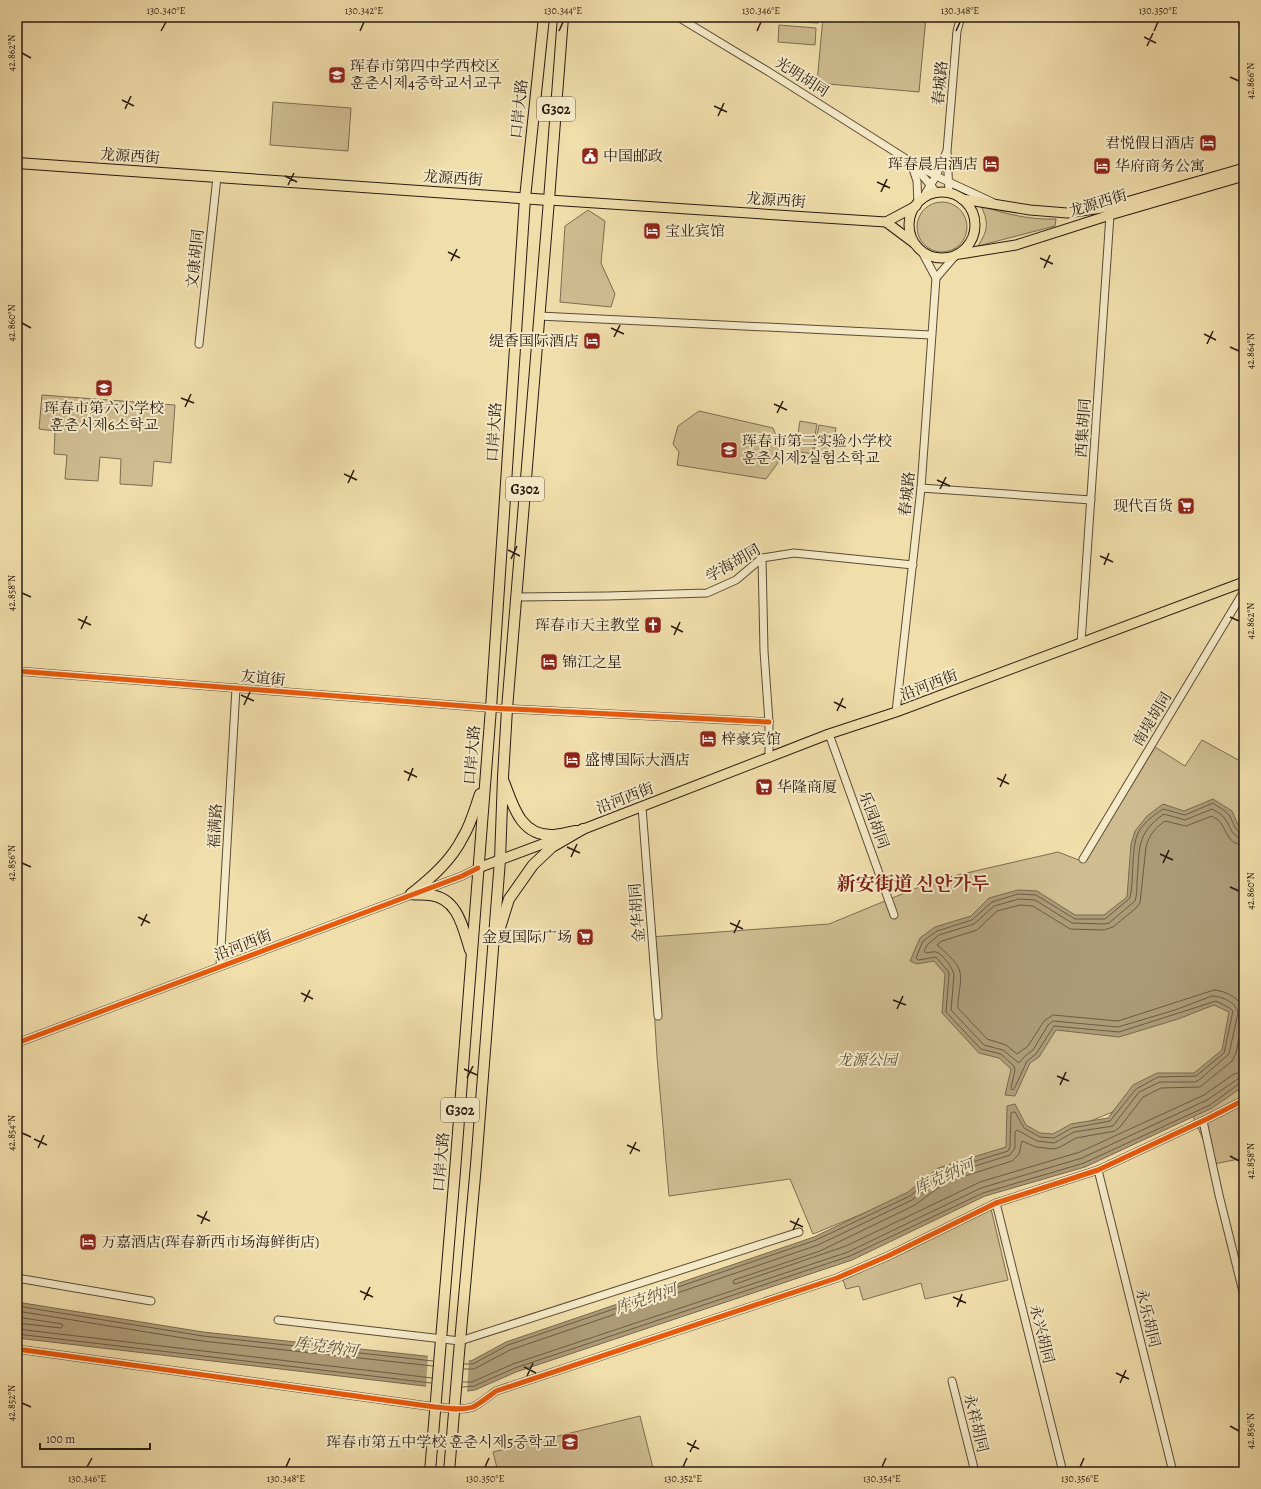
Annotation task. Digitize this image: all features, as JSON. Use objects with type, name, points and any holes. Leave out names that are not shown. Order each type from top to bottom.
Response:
[{"type":"highway","name":"口岸大路","points":[[430,1472],[455,1178],[491,708],[525,198],[544,17]]},
{"type":"highway","name":"口岸大路","points":[[450,1472],[500,860],[507,709],[563,17]]},
{"type":"highway","name":"龙源西街","points":[[17,163],[549,200]]},
{"type":"highway","points":[[503,777],[512,804],[518,816],[528,827],[543,835],[552,835],[583,829]]},
{"type":"highway","points":[[411,894],[430,879],[443,866],[463,838],[471,821],[485,780]]},
{"type":"highway","points":[[492,953],[509,899],[533,865],[552,847],[583,829]]},
{"type":"highway","points":[[411,894],[439,897],[454,908],[458,914],[471,954]]},
{"type":"main road","name":"龙源西街","points":[[962,199],[1030,210],[1067,213],[1109,207],[1244,168]]},
{"type":"main road","name":"龙源西街","points":[[957,255],[1016,245],[1110,215],[1244,176]]},
{"type":"main road","points":[[937,193],[949,193],[962,199],[970,207],[974,216],[976,227],[973,238],[968,247],[957,255],[946,258],[937,258],[928,255],[886,222],[937,193]]},
{"type":"main road","name":"龙源西街","points":[[549,200],[886,222]]},
{"type":"main road","points":[[918,246],[911,234],[910,224],[911,215],[919,203]]},
{"type":"main road","name":"沿河西街","points":[[478,868],[642,807],[829,734],[896,712],[1244,582]]},
{"type":"street","name":"光明胡同","points":[[678,17],[769,72],[911,162],[937,193]]},
{"type":"street","name":"春城路","points":[[947,151],[960,17]]},
{"type":"street","points":[[1241,17],[1244,29]]},
{"type":"street","points":[[919,203],[936,176],[947,151]]},
{"type":"street","points":[[947,151],[949,193]]},
{"type":"street","points":[[911,162],[936,176],[1001,206]]},
{"type":"street","points":[[911,162],[917,181],[919,203]]},
{"type":"street","name":"文康胡同","points":[[199,344],[217,177]]},
{"type":"street","name":"西集胡同","points":[[1081,643],[1110,215]]},
{"type":"street","points":[[918,246],[936,278],[957,255]]},
{"type":"street","name":"春城路","points":[[896,712],[921,488],[936,278]]},
{"type":"street","points":[[539,316],[931,335]]},
{"type":"street","points":[[921,488],[1091,500]]},
{"type":"street","name":"学海胡同","points":[[517,597],[707,593],[736,580],[762,558],[794,552],[912,565]]},
{"type":"street","points":[[762,558],[764,651],[769,722],[769,758]]},
{"type":"street","name":"南堤胡同","points":[[1083,859],[1244,591]]},
{"type":"street","name":"友谊街","points":[[17,671],[491,708],[769,722]]},
{"type":"street","name":"福满路","points":[[220,966],[236,688]]},
{"type":"street","name":"乐园胡同","points":[[829,734],[894,915]]},
{"type":"street","name":"金华胡同","points":[[642,807],[658,1016]]},
{"type":"street","name":"沿河西街","points":[[17,1043],[462,876],[478,868]]},
{"type":"street","points":[[17,1349],[472,1407],[496,1391],[837,1278],[888,1256],[996,1203],[1098,1170],[1203,1121],[1244,1100]]},
{"type":"street","points":[[1203,1121],[1244,1296]]},
{"type":"street","name":"永乐胡同","points":[[1098,1170],[1173,1472]]},
{"type":"street","name":"永兴胡同","points":[[996,1203],[1063,1472]]},
{"type":"street","points":[[278,1320],[460,1341],[799,1232]]},
{"type":"street","points":[[17,1278],[151,1301]]},
{"type":"street","name":"永祥胡同","points":[[952,1381],[975,1472]]},
{"type":"green space","points":[[781,17],[818,17],[818,23],[780,21]]},
{"type":"green space","points":[[823,17],[926,17],[919,92],[817,83]]},
{"type":"green space","points":[[779,25],[816,28],[815,45],[778,42]]},
{"type":"green space","points":[[273,102],[351,108],[348,151],[270,145]]},
{"type":"green space","points":[[942,202],[952,204],[960,209],[965,217],[967,227],[965,237],[960,245],[952,250],[942,252],[932,250],[924,245],[919,237],[917,227],[919,217],[924,209],[932,204]]},
{"type":"green space","points":[[981,206],[1018,216],[1037,219],[1056,219],[1055,226],[978,246],[984,235],[986,226],[985,217]]},
{"type":"green space","points":[[588,210],[605,221],[601,263],[615,294],[611,307],[560,302],[565,226]]},
{"type":"green space","points":[[42,395],[175,405],[171,463],[154,461],[152,486],[120,484],[121,459],[100,457],[98,481],[65,479],[67,455],[54,454],[55,431],[39,429]]},
{"type":"green space","points":[[699,411],[773,428],[780,444],[781,455],[766,479],[677,465],[679,452],[673,444],[678,426]]},
{"type":"green space","points":[[800,421],[817,424],[812,454],[795,451]]},
{"type":"green space","points":[[819,425],[836,428],[831,458],[813,455]]},
{"type":"green space","name":"龙源公园","points":[[1202,740],[1244,763],[1244,1158],[1214,1164],[1179,1085],[813,1234],[790,1179],[669,1196],[657,1057],[650,937],[829,924],[936,880],[1058,852],[1084,862],[1155,747],[1185,766]]},
{"type":"green space","points":[[991,1209],[1008,1280],[925,1299],[921,1283],[863,1300],[859,1286],[846,1289],[843,1280],[911,1249]]},
{"type":"green space","points":[[640,1416],[654,1472],[498,1472],[493,1452]]},
{"type":"water","name":"库克纳河","points":[[1213,799],[1232,811],[1239,827],[1244,831],[1244,1086],[1212,1108],[1085,1167],[985,1196],[852,1260],[516,1372],[475,1390],[467,1391],[17,1338],[17,1302],[203,1332],[471,1361],[506,1342],[814,1237],[908,1192],[938,1168],[1006,1147],[1007,1106],[1015,1104],[1026,1125],[1040,1133],[1053,1134],[1071,1124],[1108,1118],[1133,1085],[1157,1073],[1194,1073],[1222,1050],[1229,1012],[1214,1005],[1178,1019],[1119,1037],[1056,1030],[1039,1057],[1030,1063],[1015,1096],[1005,1095],[1011,1069],[999,1058],[979,1053],[942,1013],[945,974],[934,961],[917,964],[910,961],[920,938],[935,927],[971,916],[989,898],[1018,890],[1037,891],[1075,915],[1104,915],[1127,897],[1131,844],[1135,831],[1147,816],[1163,804],[1184,811]]},
{"type":"pier","points":[[428,1354],[469,1359],[467,1393],[426,1388]]},
{"type":"cycle path","points":[[17,671],[491,708],[769,722]]},
{"type":"cycle path","points":[[17,1043],[462,876],[478,868]]},
{"type":"cycle path","points":[[17,1349],[435,1407],[464,1409],[479,1404],[496,1391],[837,1278],[888,1256],[996,1203],[1098,1170],[1244,1100]]},
{"type":"place","name":"珲春市第四中学西校区 훈춘시제4중학교서교구","points":[[337,75]]},
{"type":"place","name":"君悦假日酒店","points":[[1208,143]]},
{"type":"place","name":"中国邮政","points":[[590,156]]},
{"type":"place","name":"珲春晨启酒店","points":[[991,164]]},
{"type":"place","name":"华府商务公寓","points":[[1102,166]]},
{"type":"place","name":"宝业宾馆","points":[[652,231]]},
{"type":"place","name":"缇香国际酒店","points":[[592,341]]},
{"type":"place","name":"珲春市第六小学校 훈춘시제6소학교","points":[[104,388]]},
{"type":"place","name":"珲春市第二实验小学校 훈춘시제2실험소학교","points":[[729,450]]},
{"type":"place","name":"现代百货","points":[[1186,506]]},
{"type":"place","name":"珲春市天主教堂","points":[[653,625]]},
{"type":"place","name":"锦江之星","points":[[549,662]]},
{"type":"place","name":"梓豪宾馆","points":[[708,739]]},
{"type":"place","name":"盛博国际大酒店","points":[[572,760]]},
{"type":"place","name":"华隆商厦","points":[[764,787]]},
{"type":"place","name":"金夏国际广场","points":[[585,937]]},
{"type":"place","name":"万嘉酒店(珲春新西市场海鲜街店)","points":[[88,1242]]},
{"type":"place","name":"珲春市第五中学校 훈춘시제5중학교","points":[[570,1442]]},
{"type":"district","name":"新安街道 신안가두","points":[[913,884]]}]
